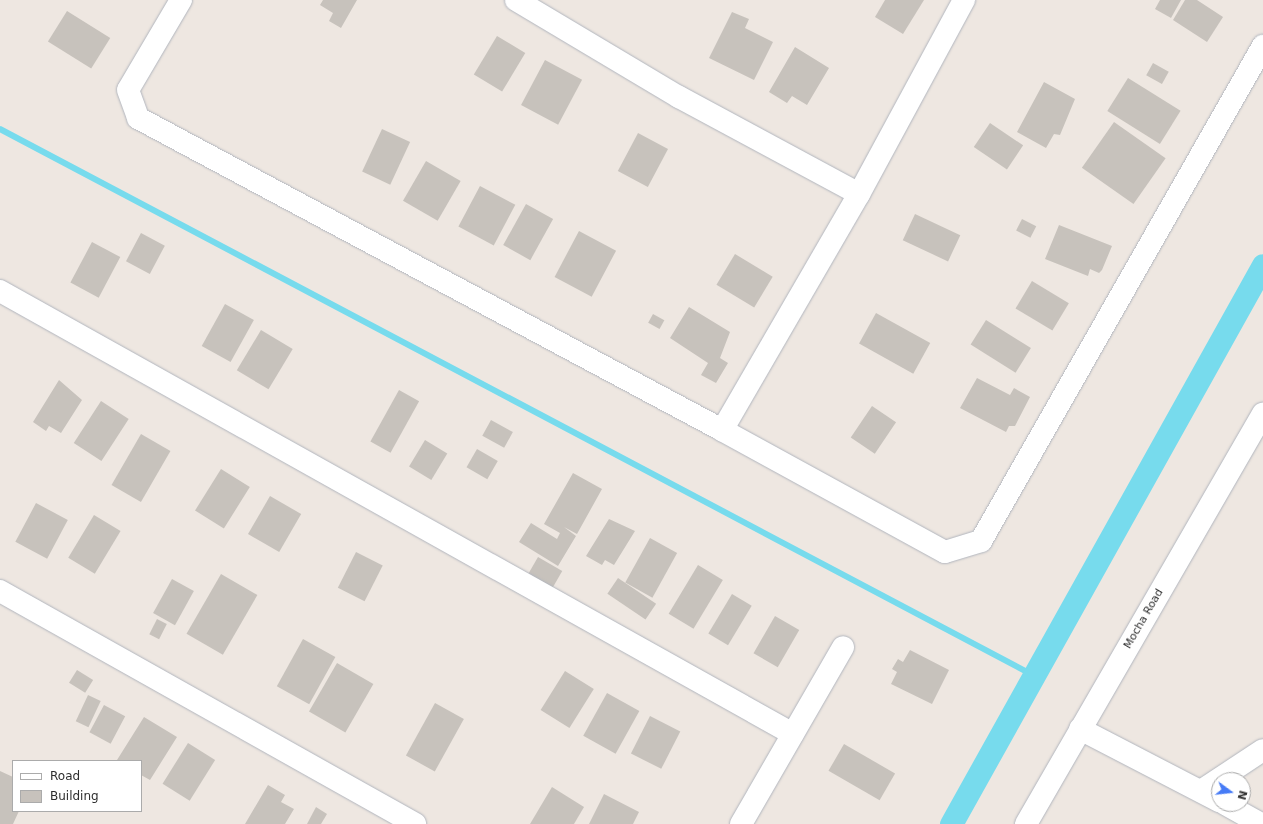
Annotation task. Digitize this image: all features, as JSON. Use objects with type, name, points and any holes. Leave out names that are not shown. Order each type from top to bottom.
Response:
[{"type":"street","points":[[181,0],[128,90],[138,118],[722,430],[945,552],[981,541],[1263,46]]},
{"type":"street","points":[[516,0],[692,105],[859,194]]},
{"type":"street","points":[[722,430],[859,194],[964,0]]},
{"type":"street","points":[[0,291],[794,734]]},
{"type":"street","name":"Mocha Road","points":[[1026,824],[1263,414]]},
{"type":"street","points":[[0,591],[415,824]]},
{"type":"street","points":[[741,824],[843,647]]},
{"type":"street","points":[[1080,729],[1210,796],[1263,750]]},
{"type":"street","points":[[1239,812],[1261,824]]},
{"type":"building","points":[[323,0],[357,0],[341,28],[329,21],[333,13],[320,5]]},
{"type":"building","points":[[885,0],[924,0],[903,34],[875,17]]},
{"type":"building","points":[[1160,0],[1181,0],[1171,18],[1155,9]]},
{"type":"building","points":[[1185,0],[1197,0],[1223,17],[1207,42],[1173,20]]},
{"type":"building","points":[[67,11],[110,38],[91,69],[48,42]]},
{"type":"building","points":[[732,12],[749,19],[745,28],[773,42],[754,80],[709,58]]},
{"type":"building","points":[[497,36],[525,53],[502,92],[474,75]]},
{"type":"building","points":[[795,47],[829,68],[807,105],[792,96],[787,103],[769,92]]},
{"type":"building","points":[[545,60],[582,80],[558,125],[521,105]]},
{"type":"building","points":[[1153,63],[1169,72],[1162,84],[1146,75]]},
{"type":"building","points":[[1128,78],[1181,111],[1160,144],[1107,111]]},
{"type":"building","points":[[1044,82],[1075,99],[1060,135],[1054,134],[1046,148],[1017,132]]},
{"type":"building","points":[[1114,122],[1166,158],[1133,204],[1082,168]]},
{"type":"building","points":[[990,123],[1023,145],[1007,169],[974,147]]},
{"type":"building","points":[[382,129],[410,142],[390,185],[362,172]]},
{"type":"building","points":[[638,133],[668,149],[648,187],[618,171]]},
{"type":"building","points":[[426,161],[461,181],[438,221],[403,201]]},
{"type":"building","points":[[480,186],[515,205],[494,245],[458,227]]},
{"type":"building","points":[[526,204],[553,219],[530,260],[503,245]]},
{"type":"building","points":[[915,214],[960,235],[948,261],[903,240]]},
{"type":"building","points":[[1022,219],[1036,226],[1030,238],[1016,231]]},
{"type":"building","points":[[1059,225],[1112,246],[1102,270],[1099,273],[1090,269],[1088,276],[1045,259]]},
{"type":"building","points":[[579,231],[616,251],[592,297],[555,277]]},
{"type":"building","points":[[141,233],[165,246],[150,274],[126,261]]},
{"type":"building","points":[[92,242],[120,257],[99,298],[70,283]]},
{"type":"building","points":[[735,254],[773,277],[754,308],[716,285]]},
{"type":"building","points":[[1032,281],[1069,303],[1052,331],[1016,308]]},
{"type":"building","points":[[225,304],[254,320],[231,362],[202,346]]},
{"type":"building","points":[[689,307],[730,332],[720,358],[728,363],[716,383],[701,375],[708,363],[670,338]]},
{"type":"building","points":[[876,313],[930,343],[913,374],[859,344]]},
{"type":"building","points":[[653,314],[664,320],[660,329],[648,323]]},
{"type":"building","points":[[986,320],[1031,348],[1016,373],[971,345]]},
{"type":"building","points":[[261,330],[293,349],[269,389],[237,370]]},
{"type":"building","points":[[977,378],[1010,395],[1014,388],[1030,397],[1015,426],[1009,426],[1006,432],[960,408]]},
{"type":"building","points":[[59,380],[82,400],[61,433],[49,426],[46,431],[33,422]]},
{"type":"building","points":[[399,390],[419,401],[391,453],[370,442]]},
{"type":"building","points":[[101,401],[129,419],[101,461],[74,443]]},
{"type":"building","points":[[872,406],[896,422],[875,454],[851,438]]},
{"type":"building","points":[[491,420],[513,432],[504,448],[482,436]]},
{"type":"building","points":[[141,434],[170,451],[141,502],[112,485]]},
{"type":"building","points":[[425,440],[447,453],[431,480],[409,467]]},
{"type":"building","points":[[477,449],[498,461],[487,479],[466,467]]},
{"type":"building","points":[[221,469],[250,487],[224,529],[195,511]]},
{"type":"building","points":[[573,473],[602,489],[577,534],[564,527],[576,536],[558,566],[519,542],[531,523],[557,539],[560,533],[544,524]]},
{"type":"building","points":[[270,496],[301,514],[279,552],[248,534]]},
{"type":"building","points":[[36,503],[68,520],[47,559],[15,542]]},
{"type":"building","points":[[94,515],[121,531],[95,574],[68,558]]},
{"type":"building","points":[[609,519],[635,531],[614,565],[605,560],[602,565],[586,556]]},
{"type":"building","points":[[650,538],[677,553],[652,598],[625,583]]},
{"type":"building","points":[[356,552],[383,566],[365,601],[338,588]]},
{"type":"building","points":[[538,557],[562,571],[553,587],[528,573]]},
{"type":"building","points":[[698,565],[723,580],[694,629],[669,614]]},
{"type":"building","points":[[221,574],[257,595],[223,655],[186,634]]},
{"type":"building","points":[[618,578],[656,604],[646,619],[607,594]]},
{"type":"building","points":[[172,579],[194,591],[175,625],[153,613]]},
{"type":"building","points":[[732,594],[752,606],[728,645],[708,633]]},
{"type":"building","points":[[775,616],[799,630],[778,667],[754,653]]},
{"type":"building","points":[[157,619],[167,624],[159,639],[149,634]]},
{"type":"building","points":[[303,639],[335,657],[309,704],[277,686]]},
{"type":"building","points":[[910,650],[949,670],[932,704],[891,684],[897,672],[892,669],[898,659],[903,662]]},
{"type":"building","points":[[337,663],[373,684],[345,732],[309,711]]},
{"type":"building","points":[[77,670],[93,680],[85,693],[69,683]]},
{"type":"building","points":[[565,671],[594,689],[569,728],[541,710]]},
{"type":"building","points":[[607,693],[639,711],[616,754],[583,736]]},
{"type":"building","points":[[88,695],[101,701],[88,727],[76,721]]},
{"type":"building","points":[[435,703],[464,719],[435,771],[406,755]]},
{"type":"building","points":[[104,705],[125,716],[111,744],[89,732]]},
{"type":"building","points":[[650,716],[680,731],[661,769],[631,753]]},
{"type":"building","points":[[144,717],[177,737],[150,780],[142,776],[142,760],[117,760]]},
{"type":"building","points":[[188,743],[215,760],[190,801],[163,784]]},
{"type":"building","points":[[844,744],[895,774],[880,800],[828,771]]},
{"type":"building","points":[[0,771],[12,777],[12,812],[19,812],[13,824],[0,824]]},
{"type":"building","points":[[268,785],[285,795],[281,802],[294,809],[285,824],[245,824]]},
{"type":"building","points":[[552,787],[584,807],[574,824],[530,824]]},
{"type":"building","points":[[604,794],[639,812],[633,824],[589,824]]},
{"type":"building","points":[[316,807],[327,814],[321,824],[307,824]]},
{"type":"waterway","points":[[0,129],[1033,675]]},
{"type":"waterway","points":[[951,824],[1263,265]]}]
